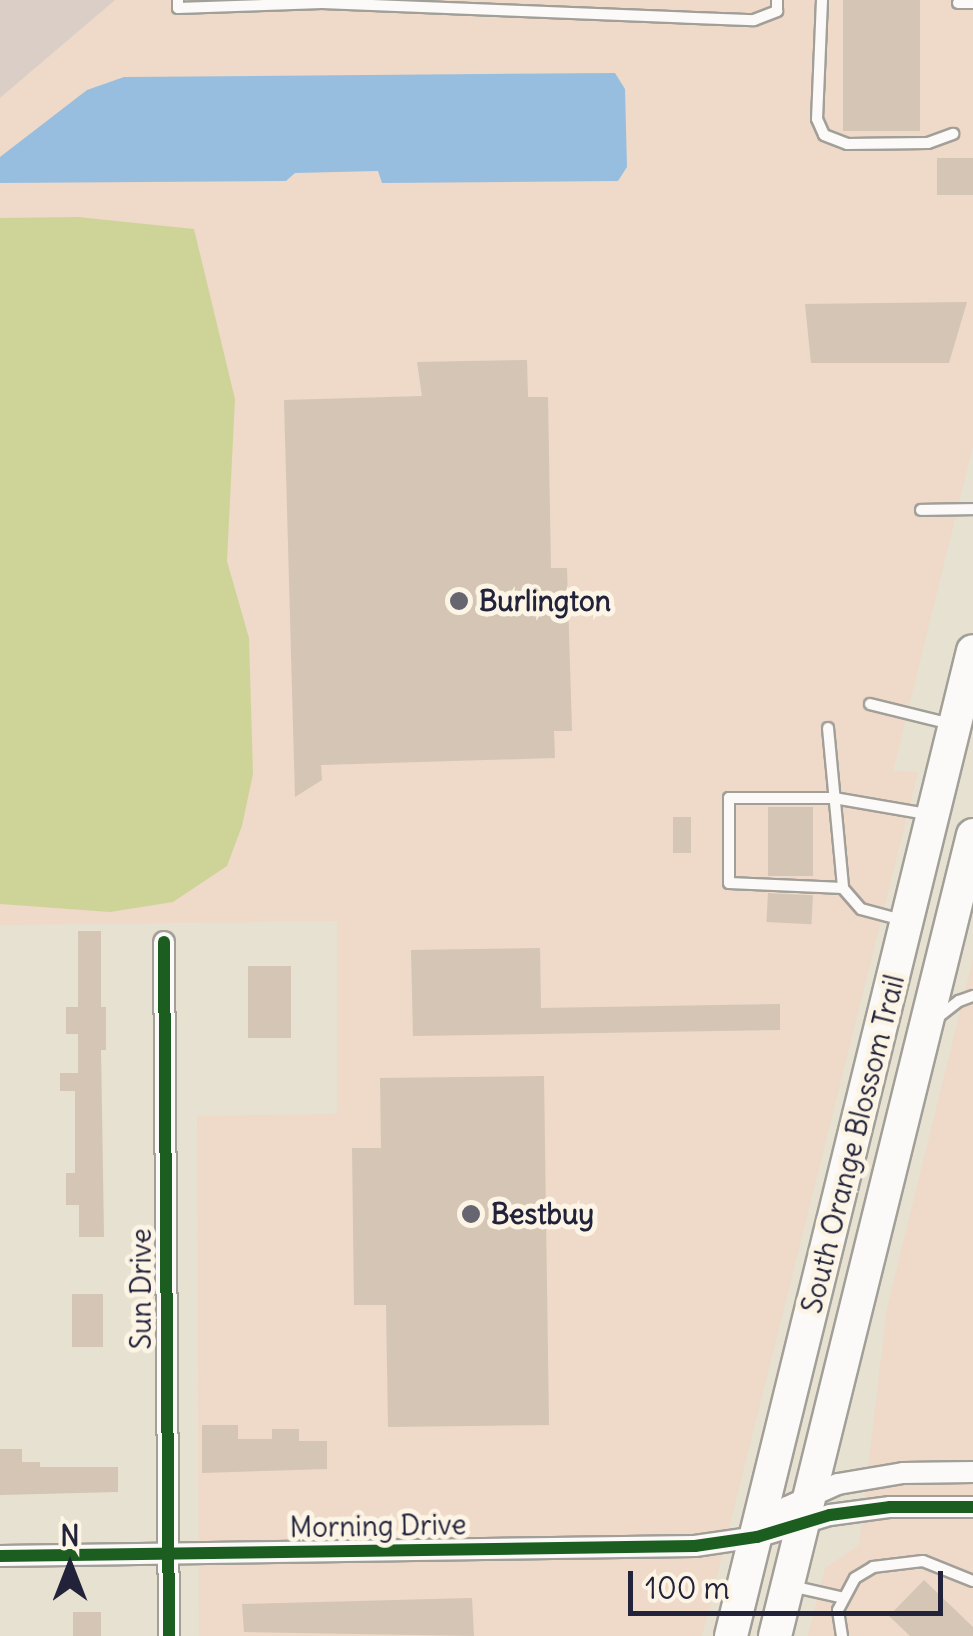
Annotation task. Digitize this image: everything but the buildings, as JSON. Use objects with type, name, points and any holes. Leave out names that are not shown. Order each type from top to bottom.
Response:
[{"type":"main road","name":"South Orange Blossom Trail","points":[[731,1636],[973,651]]},
{"type":"main road","name":"South Orange Blossom Trail","points":[[775,1636],[973,835]]},
{"type":"street","name":"Sun Drive","points":[[164,942],[169,1636]]},
{"type":"street","points":[[808,1507],[876,1476],[973,1472]]},
{"type":"street","points":[[757,1538],[787,1507],[973,1507]]},
{"type":"street","name":"Morning Drive","points":[[0,1556],[695,1546],[757,1538],[808,1507]]},
{"type":"lane","points":[[178,0],[178,8],[322,4],[754,20],[777,12],[777,0]]},
{"type":"lane","points":[[822,0],[818,119],[824,136],[847,144],[928,144],[952,134]]},
{"type":"lane","points":[[958,4],[973,3]]},
{"type":"lane","points":[[920,510],[973,508]]},
{"type":"lane","points":[[870,704],[954,725]]},
{"type":"lane","points":[[828,728],[843,888],[860,910],[907,921]]},
{"type":"lane","points":[[843,888],[729,883],[729,798],[834,798],[932,815]]},
{"type":"lane","points":[[925,1028],[959,1000],[973,996]]},
{"type":"lane","points":[[842,1636],[838,1610],[855,1578],[892,1562],[923,1561],[973,1582]]},
{"type":"lane","points":[[788,1586],[844,1598]]},
{"type":"shaded area","points":[[0,0],[115,0],[0,98]]},
{"type":"shaded area","points":[[115,0],[973,0],[973,446],[893,771],[918,772],[702,1636],[199,1636],[197,1116],[337,1114],[337,921],[0,925],[0,98]]},
{"type":"shaded area","points":[[973,959],[973,1636],[808,1636],[825,1568],[859,1545],[887,1308]]},
{"type":"green space","points":[[78,217],[194,229],[235,399],[227,561],[249,638],[253,774],[242,826],[227,866],[173,902],[110,912],[0,904],[0,218]]},
{"type":"water","points":[[615,73],[625,89],[627,167],[618,181],[382,183],[378,171],[295,173],[286,181],[0,183],[0,157],[87,90],[124,77]]},
{"type":"cycle path","points":[[164,942],[169,1636]]},
{"type":"cycle path","points":[[0,1556],[695,1546],[757,1537],[830,1515],[890,1507],[973,1507]]},
{"type":"place","name":"Burlington","points":[[459,601]]},
{"type":"place","name":"Bestbuy","points":[[471,1214]]}]
